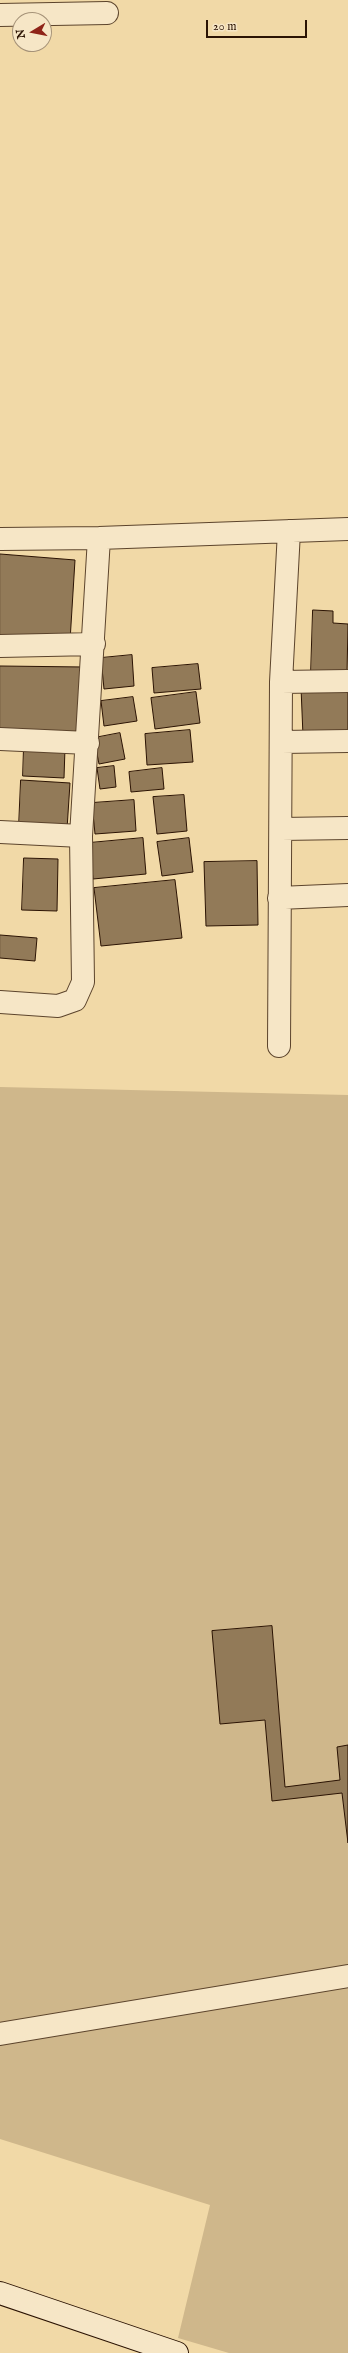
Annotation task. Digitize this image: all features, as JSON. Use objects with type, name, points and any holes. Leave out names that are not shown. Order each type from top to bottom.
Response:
[{"type":"street","points":[[0,15],[107,13]]},
{"type":"street","points":[[0,539],[99,538],[348,529]]},
{"type":"street","points":[[279,1046],[279,898],[282,742],[281,682],[289,531]]},
{"type":"street","points":[[0,1002],[58,1006],[75,1000],[83,982],[81,836],[94,644],[99,538]]},
{"type":"street","points":[[0,646],[94,644]]},
{"type":"street","points":[[281,682],[348,681]]},
{"type":"street","points":[[0,739],[88,743]]},
{"type":"street","points":[[282,742],[348,741]]},
{"type":"street","points":[[281,829],[348,828]]},
{"type":"street","points":[[0,832],[81,836]]},
{"type":"street","points":[[279,898],[348,895]]},
{"type":"street","points":[[0,2034],[348,1976]]},
{"type":"street","points":[[0,2294],[178,2353]]},
{"type":"shaded area","points":[[0,1087],[348,1095],[348,2353],[229,2353],[178,2338],[210,2205],[0,2139]]},
{"type":"building","points":[[0,554],[75,560],[70,641],[0,637]]},
{"type":"building","points":[[313,610],[333,611],[333,623],[348,624],[347,674],[311,673]]},
{"type":"building","points":[[132,655],[134,686],[104,689],[101,658]]},
{"type":"building","points":[[198,664],[201,689],[154,693],[152,668]]},
{"type":"building","points":[[0,666],[84,667],[83,733],[0,732]]},
{"type":"building","points":[[348,686],[348,734],[303,736],[301,687]]},
{"type":"building","points":[[196,692],[200,723],[155,729],[151,698]]},
{"type":"building","points":[[133,697],[137,721],[104,726],[101,701]]},
{"type":"building","points":[[190,730],[193,762],[147,765],[145,734]]},
{"type":"building","points":[[120,733],[125,759],[99,764],[94,738]]},
{"type":"building","points":[[24,746],[65,748],[64,778],[23,776]]},
{"type":"building","points":[[114,766],[116,787],[100,789],[97,768]]},
{"type":"building","points":[[162,768],[164,789],[131,792],[129,772]]},
{"type":"building","points":[[21,780],[70,783],[67,829],[19,826]]},
{"type":"building","points":[[184,795],[187,831],[157,834],[153,797]]},
{"type":"building","points":[[134,800],[136,831],[95,834],[92,803]]},
{"type":"building","points":[[143,838],[146,874],[93,879],[89,843]]},
{"type":"building","points":[[189,838],[193,872],[162,876],[157,842]]},
{"type":"building","points":[[24,858],[58,859],[57,911],[22,910]]},
{"type":"building","points":[[257,861],[258,925],[206,926],[204,862]]},
{"type":"building","points":[[175,880],[182,938],[101,946],[94,888]]},
{"type":"building","points":[[0,935],[37,938],[35,961],[0,958]]},
{"type":"building","points":[[272,1626],[285,1787],[340,1780],[337,1747],[348,1745],[348,1843],[342,1793],[272,1801],[265,1720],[220,1724],[212,1631]]}]
